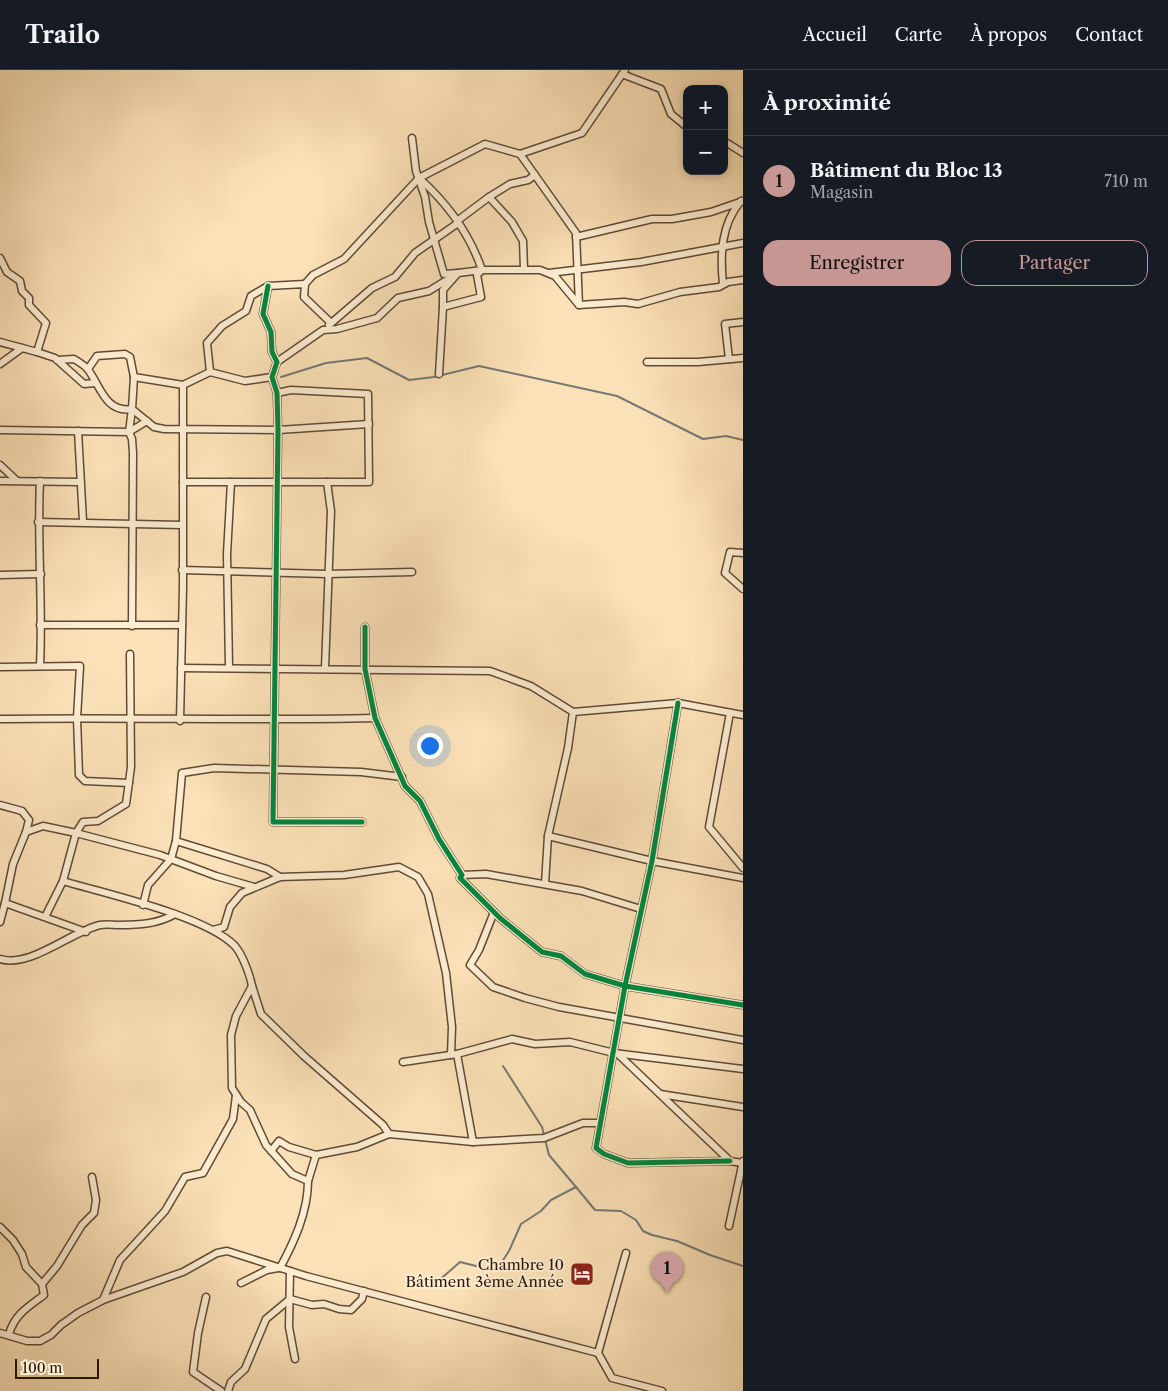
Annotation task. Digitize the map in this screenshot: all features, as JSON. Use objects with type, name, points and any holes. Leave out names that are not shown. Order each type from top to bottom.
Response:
[{"type":"street","points":[[331,323],[304,297],[305,284],[312,275],[344,259],[419,178],[484,144],[520,154],[582,133],[624,72],[662,89],[671,114],[683,124]]},
{"type":"street","points":[[412,138],[416,171],[426,197],[434,241],[444,274],[524,268],[547,273],[556,276],[579,305]]},
{"type":"street","points":[[728,144],[743,153]]},
{"type":"street","points":[[520,154],[576,233],[579,305]]},
{"type":"street","points":[[362,822],[273,822],[278,430],[277,393],[272,377],[277,362],[331,323],[372,288],[395,277],[415,253],[434,241],[490,197],[510,184],[528,180],[534,175]]},
{"type":"street","points":[[419,178],[430,188],[458,222],[474,247],[482,270]]},
{"type":"street","points":[[490,197],[512,222],[523,241],[524,268]]},
{"type":"street","points":[[576,238],[652,219],[672,219],[711,212],[742,201]]},
{"type":"street","points":[[723,284],[723,245],[727,222],[742,201]]},
{"type":"street","points":[[547,273],[641,262],[723,245],[743,243]]},
{"type":"street","points":[[0,258],[6,272],[20,281],[22,291],[29,298],[29,305],[46,323],[37,352]]},
{"type":"street","points":[[443,308],[481,296],[478,275],[482,270]]},
{"type":"street","points":[[439,374],[443,290],[458,273]]},
{"type":"street","points":[[322,330],[337,329],[378,318],[398,298],[429,292],[458,273]]},
{"type":"street","points":[[579,305],[624,302],[638,304],[680,292],[743,280]]},
{"type":"street","points":[[210,372],[207,343],[222,326],[246,311],[251,296],[268,286],[305,284]]},
{"type":"street","points":[[268,286],[263,314],[271,332],[272,352],[277,362]]},
{"type":"street","points":[[729,359],[725,324],[743,322]]},
{"type":"street","points":[[0,342],[58,360],[84,384],[95,383]]},
{"type":"street","points":[[0,364],[22,348]]},
{"type":"street","points":[[88,369],[97,356],[124,354],[130,357],[134,377],[129,432],[132,439],[133,453],[131,525],[132,626]]},
{"type":"street","points":[[647,362],[698,362],[743,358]]},
{"type":"street","points":[[58,360],[74,359],[88,369],[105,401],[124,410],[132,409],[154,427],[164,430],[278,430],[369,424]]},
{"type":"street","points":[[134,377],[182,385],[210,372],[245,381],[272,377]]},
{"type":"street","points":[[180,721],[183,482],[182,385]]},
{"type":"street","points":[[183,482],[369,482],[368,394],[292,390],[277,393]]},
{"type":"street","points":[[0,430],[129,432],[147,421]]},
{"type":"street","points":[[78,431],[84,521]]},
{"type":"street","points":[[0,465],[17,481]]},
{"type":"street","points":[[0,481],[80,482]]},
{"type":"street","points":[[40,481],[38,522],[41,574],[40,666]]},
{"type":"street","points":[[229,667],[228,573],[231,482]]},
{"type":"street","points":[[325,668],[331,510],[327,482]]},
{"type":"street","points":[[38,522],[84,521],[131,525],[182,525]]},
{"type":"street","points":[[743,553],[730,552],[725,573],[743,588]]},
{"type":"street","points":[[182,570],[275,574],[412,572]]},
{"type":"street","points":[[0,575],[41,574]]},
{"type":"street","points":[[40,625],[182,625]]},
{"type":"street","points":[[365,627],[365,669],[376,718],[405,786],[420,801],[439,839],[462,875],[460,878],[494,912],[542,952],[561,956],[585,974],[625,986],[743,1005]]},
{"type":"street","points":[[45,917],[62,881],[76,833],[83,822],[98,821],[126,804],[131,767],[129,719],[130,654]]},
{"type":"street","points":[[0,667],[80,666],[78,718],[79,775],[85,781],[129,783]]},
{"type":"street","points":[[181,668],[490,671],[531,686],[573,712],[678,703],[743,715]]},
{"type":"street","points":[[678,703],[652,861],[625,986],[596,1148],[604,1154],[628,1163],[743,1161],[729,1226]]},
{"type":"street","points":[[545,884],[548,836],[568,748],[573,712]]},
{"type":"street","points":[[730,713],[709,828],[743,868]]},
{"type":"street","points":[[0,719],[78,718],[180,721],[376,718]]},
{"type":"street","points":[[143,905],[148,885],[171,859],[176,841],[182,773],[214,768],[361,772],[402,777]]},
{"type":"street","points":[[0,805],[22,812],[29,820],[13,864],[0,922]]},
{"type":"street","points":[[26,832],[43,826],[76,833],[171,859],[216,876],[254,887]]},
{"type":"street","points":[[548,836],[652,861],[743,878]]},
{"type":"street","points":[[176,841],[267,869],[280,877]]},
{"type":"street","points":[[213,930],[224,927],[230,907],[242,893],[280,877],[344,874],[399,867],[418,877],[428,894],[446,973],[454,1054],[473,1142]]},
{"type":"street","points":[[462,875],[486,874],[582,891],[641,909]]},
{"type":"street","points":[[62,881],[175,914],[213,930],[235,946],[250,974],[261,1014],[304,1056],[383,1125],[389,1134]]},
{"type":"street","points":[[5,903],[86,932]]},
{"type":"street","points":[[494,912],[479,950],[470,965],[493,987],[560,1007],[743,1040]]},
{"type":"street","points":[[0,959],[11,962],[100,925],[135,925],[163,921],[175,914]]},
{"type":"street","points":[[252,986],[236,1016],[230,1034],[232,1088],[250,1110],[266,1145],[292,1174],[308,1181]]},
{"type":"street","points":[[403,1062],[454,1054],[512,1039],[535,1044],[570,1042],[614,1053],[743,1069]]},
{"type":"street","points":[[614,1053],[624,1058],[730,1161]]},
{"type":"street","points":[[660,1094],[743,1108]]},
{"type":"street","points":[[103,1300],[120,1260],[165,1211],[185,1178],[203,1173],[232,1119],[236,1095]]},
{"type":"street","points":[[271,1151],[279,1141],[289,1147],[316,1155],[357,1147],[389,1134],[473,1142],[544,1138],[583,1123],[600,1124]]},
{"type":"street","points":[[280,1268],[300,1224],[308,1197],[308,1181],[316,1155]]},
{"type":"street","points":[[42,1284],[57,1266],[82,1225],[94,1213],[96,1200],[92,1177]]},
{"type":"street","points":[[0,1227],[13,1240],[22,1254],[26,1267],[42,1284],[44,1295],[20,1312],[13,1322],[9,1334]]},
{"type":"street","points":[[0,1332],[27,1341],[40,1341],[51,1335],[61,1324],[103,1300],[183,1272],[217,1253],[227,1251],[290,1271],[598,1353]]},
{"type":"street","points":[[626,1253],[598,1353],[612,1378],[662,1391]]},
{"type":"street","points":[[241,1283],[268,1270],[280,1268]]},
{"type":"street","points":[[290,1271],[289,1327],[295,1359]]},
{"type":"street","points":[[290,1299],[312,1305],[324,1304],[339,1309],[351,1310],[362,1299],[364,1291]]},
{"type":"street","points":[[206,1297],[198,1333],[193,1372],[221,1391]]},
{"type":"street","points":[[228,1391],[232,1382],[245,1369],[266,1319],[290,1299]]},
{"type":"waterway","points":[[281,377],[326,363],[367,358],[409,380],[434,377],[479,366],[617,396],[703,439],[726,436],[743,440]]},
{"type":"waterway","points":[[503,1066],[542,1127],[549,1155],[576,1187]]},
{"type":"waterway","points":[[436,1283],[460,1262],[488,1269],[498,1268],[509,1251],[521,1224],[541,1211],[551,1200],[576,1187],[595,1210],[621,1211],[636,1220],[643,1231],[677,1241],[743,1266]]},
{"type":"cycle path","points":[[268,286],[263,314],[271,332],[272,352],[277,362],[272,377],[277,393],[278,430],[273,822],[362,822]]},
{"type":"cycle path","points":[[365,627],[365,669],[375,718],[405,786],[420,801],[439,839],[462,875],[460,878],[500,918],[542,952],[561,956],[585,974],[625,986],[743,1005]]},
{"type":"cycle path","points":[[678,703],[652,861],[625,986],[596,1148],[604,1154],[628,1163],[730,1161]]},
{"type":"place","name":"Chambre 10 Bâtiment 3ème Année","points":[[582,1274]]},
{"type":"place","name":"Bâtiment du Bloc 13","points":[[667,1293]]}]
